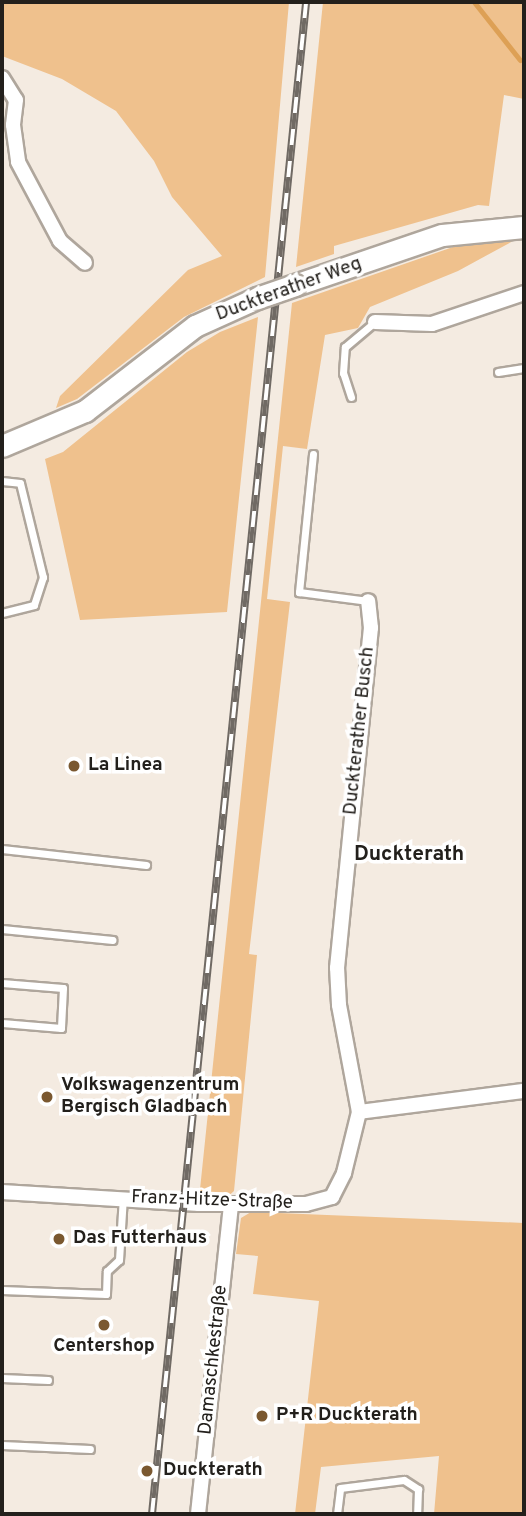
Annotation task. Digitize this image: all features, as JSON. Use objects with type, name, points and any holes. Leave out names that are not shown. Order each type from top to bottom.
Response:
[{"type":"street","points":[[2,78],[16,100],[13,125],[19,162],[60,241],[85,263]]},
{"type":"street","name":"Duckterather Weg","points":[[2,446],[85,411],[195,326],[257,298],[442,235],[524,227]]},
{"type":"street","points":[[375,322],[432,324],[524,293]]},
{"type":"street","name":"Duckterather Busch","points":[[359,1112],[339,1005],[337,968],[371,628],[368,601]]},
{"type":"street","points":[[359,1112],[524,1091]]},
{"type":"street","name":"Franz-Hitze-Straße","points":[[2,1192],[231,1205],[306,1204],[332,1197],[344,1173],[359,1112]]},
{"type":"street","name":"Damaschkestraße","points":[[198,1514],[231,1205]]},
{"type":"lane","points":[[351,397],[343,373],[345,347],[375,322]]},
{"type":"lane","points":[[498,372],[524,368]]},
{"type":"lane","points":[[313,454],[299,592],[368,601]]},
{"type":"lane","points":[[2,481],[20,483],[43,577],[34,605],[2,613]]},
{"type":"lane","points":[[2,849],[146,865]]},
{"type":"lane","points":[[2,929],[112,940]]},
{"type":"lane","points":[[2,983],[63,988],[61,1028],[2,1023]]},
{"type":"lane","points":[[2,1290],[106,1294],[107,1271],[119,1260],[123,1197]]},
{"type":"lane","points":[[2,1378],[48,1380]]},
{"type":"lane","points":[[2,1445],[90,1449]]},
{"type":"lane","points":[[337,1514],[340,1488],[404,1480],[418,1489],[417,1514]]},
{"type":"shaded area","points":[[2,2],[289,2],[265,277],[184,317],[77,399],[56,408],[60,396],[188,270],[222,256],[172,197],[154,161],[116,111],[62,79],[2,56]]},
{"type":"shaded area","points":[[323,2],[524,2],[524,99],[504,95],[489,206],[478,205],[334,246],[334,254],[296,267]]},
{"type":"shaded area","points":[[513,241],[458,271],[370,307],[358,328],[325,335],[307,449],[283,446],[267,599],[290,602],[249,954],[257,955],[234,1191],[225,1199],[199,1199],[292,303],[453,247]]},
{"type":"shaded area","points":[[258,317],[227,612],[80,620],[45,459],[63,452],[187,352],[220,332]]},
{"type":"shaded area","points":[[251,1212],[524,1223],[524,1514],[434,1514],[439,1456],[321,1467],[315,1514],[295,1514],[319,1301],[253,1294],[258,1256],[236,1254],[241,1218]]},
{"type":"waterway","points":[[474,2],[520,60]]},
{"type":"railway","points":[[152,1514],[306,2]]},
{"type":"place","name":"La Linea","points":[[74,766]]},
{"type":"place","name":"Volkswagenzentrum Bergisch Gladbach","points":[[47,1097]]},
{"type":"place","name":"Das Futterhaus","points":[[59,1239]]},
{"type":"place","name":"Centershop","points":[[104,1325]]},
{"type":"place","name":"P+R Duckterath","points":[[262,1416]]},
{"type":"place","name":"Duckterath","points":[[147,1471]]},
{"type":"district","name":"Duckterath","points":[[409,855]]}]
